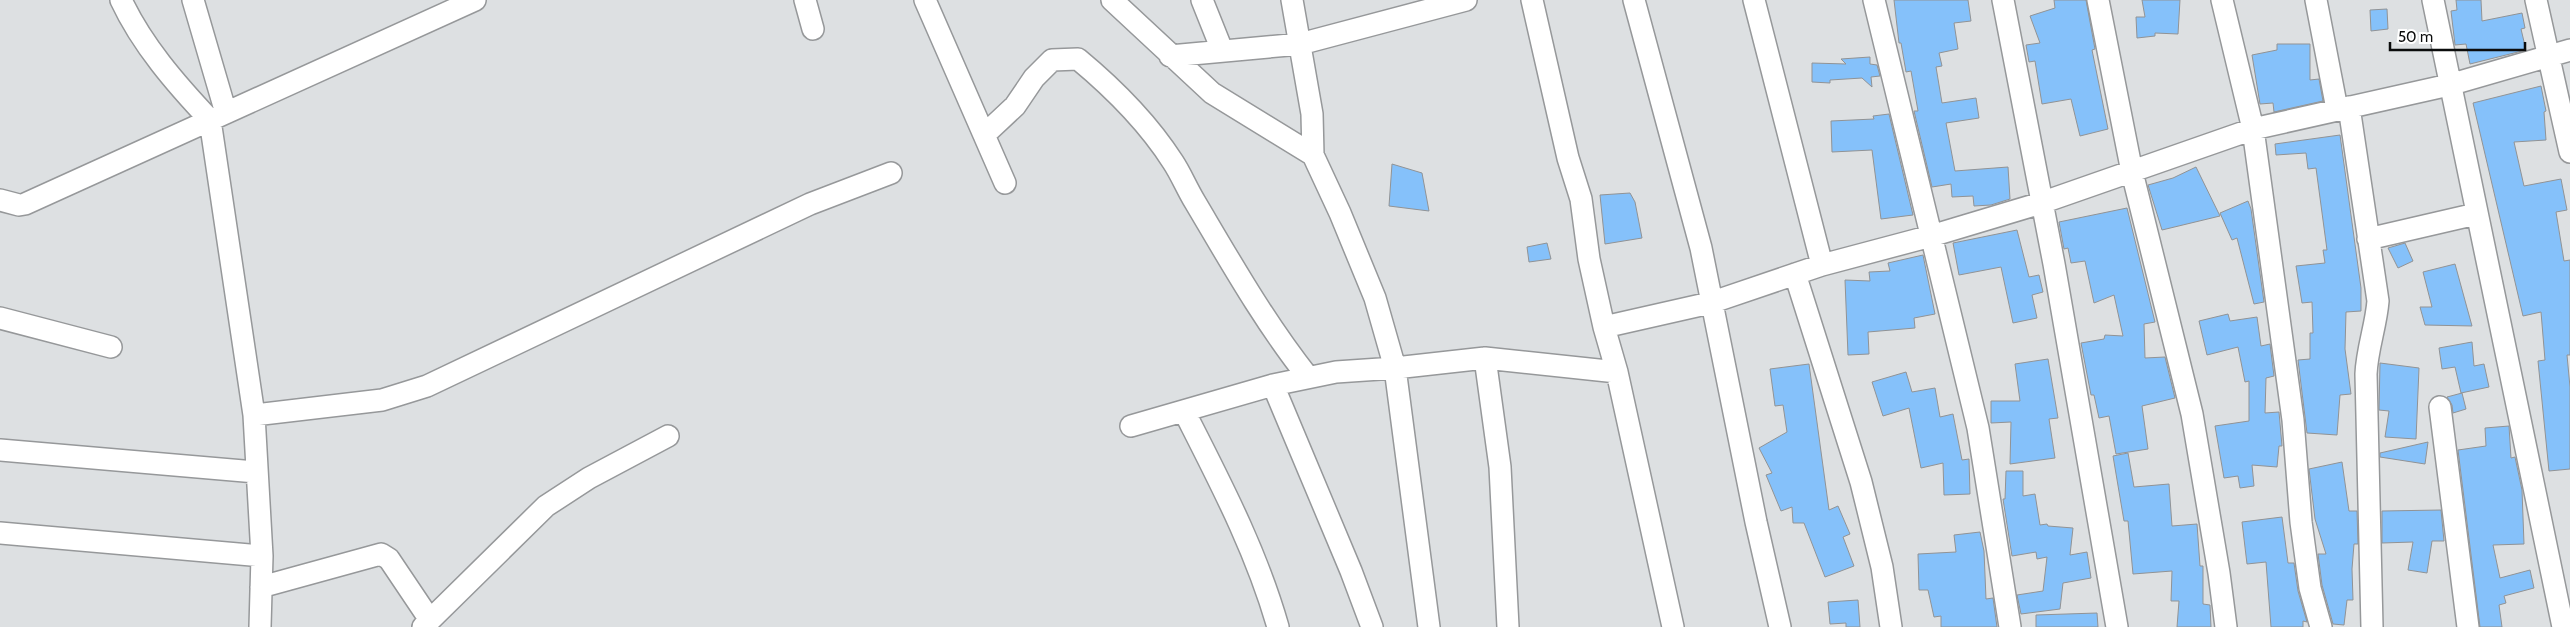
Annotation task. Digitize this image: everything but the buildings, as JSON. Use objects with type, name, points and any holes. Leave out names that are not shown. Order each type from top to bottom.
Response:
[{"type":"street","points":[[121,0],[135,29],[188,96],[218,117]]},
{"type":"street","points":[[193,0],[218,117],[254,415],[262,556],[260,627]]},
{"type":"street","points":[[0,200],[19,206],[25,204],[475,0]]},
{"type":"street","points":[[805,0],[813,29]]},
{"type":"street","points":[[925,0],[1005,183]]},
{"type":"street","points":[[1112,0],[1170,56],[1212,93],[1313,155]]},
{"type":"street","points":[[1202,0],[1222,50]]},
{"type":"street","points":[[1292,0],[1312,114],[1313,155],[1340,213],[1374,298],[1395,368],[1429,627]]},
{"type":"street","points":[[1170,56],[1300,44],[1404,7],[1466,0]]},
{"type":"street","points":[[1532,0],[1568,158],[1581,198],[1589,259],[1604,328],[1617,372],[1673,627]]},
{"type":"street","points":[[1634,0],[1701,248],[1710,303],[1780,627]]},
{"type":"street","points":[[1754,0],[1822,265]]},
{"type":"street","points":[[1874,0],[1978,428],[2010,627]]},
{"type":"street","points":[[2003,0],[2054,264],[2117,627]]},
{"type":"street","points":[[2098,0],[2132,172],[2192,414],[2219,573],[2226,627]]},
{"type":"street","points":[[2222,0],[2253,129],[2293,420],[2302,531],[2310,588],[2321,627]]},
{"type":"street","points":[[2316,0],[2343,108],[2378,301],[2376,322],[2367,353],[2366,374],[2372,627]]},
{"type":"street","points":[[2433,0],[2563,627]]},
{"type":"street","points":[[2536,0],[2547,56],[2555,78],[2570,152]]},
{"type":"street","points":[[1604,328],[1710,303],[1822,265],[1931,236],[2041,203],[2253,129],[2450,85],[2570,50]]},
{"type":"street","points":[[984,136],[1015,106],[1034,78],[1052,60],[1078,59],[1100,77],[1143,122],[1173,161],[1194,200],[1288,352],[1308,378]]},
{"type":"street","points":[[254,415],[382,400],[427,386],[810,204],[891,173]]},
{"type":"street","points":[[2368,239],[2476,214]]},
{"type":"street","points":[[1795,274],[1861,482],[1882,567],[1891,627]]},
{"type":"street","points":[[0,318],[111,347]]},
{"type":"street","points":[[1131,426],[1273,385],[1336,372],[1395,368],[1485,358],[1617,372]]},
{"type":"street","points":[[1485,358],[1500,467],[1508,627]]},
{"type":"street","points":[[1273,385],[1351,571],[1372,627]]},
{"type":"street","points":[[2440,407],[2468,627]]},
{"type":"street","points":[[1184,411],[1246,535],[1269,596],[1278,627]]},
{"type":"street","points":[[261,587],[381,554],[389,558],[427,624],[546,506],[589,478],[668,436]]},
{"type":"street","points":[[0,450],[256,472]]},
{"type":"street","points":[[0,533],[262,556]]}]
